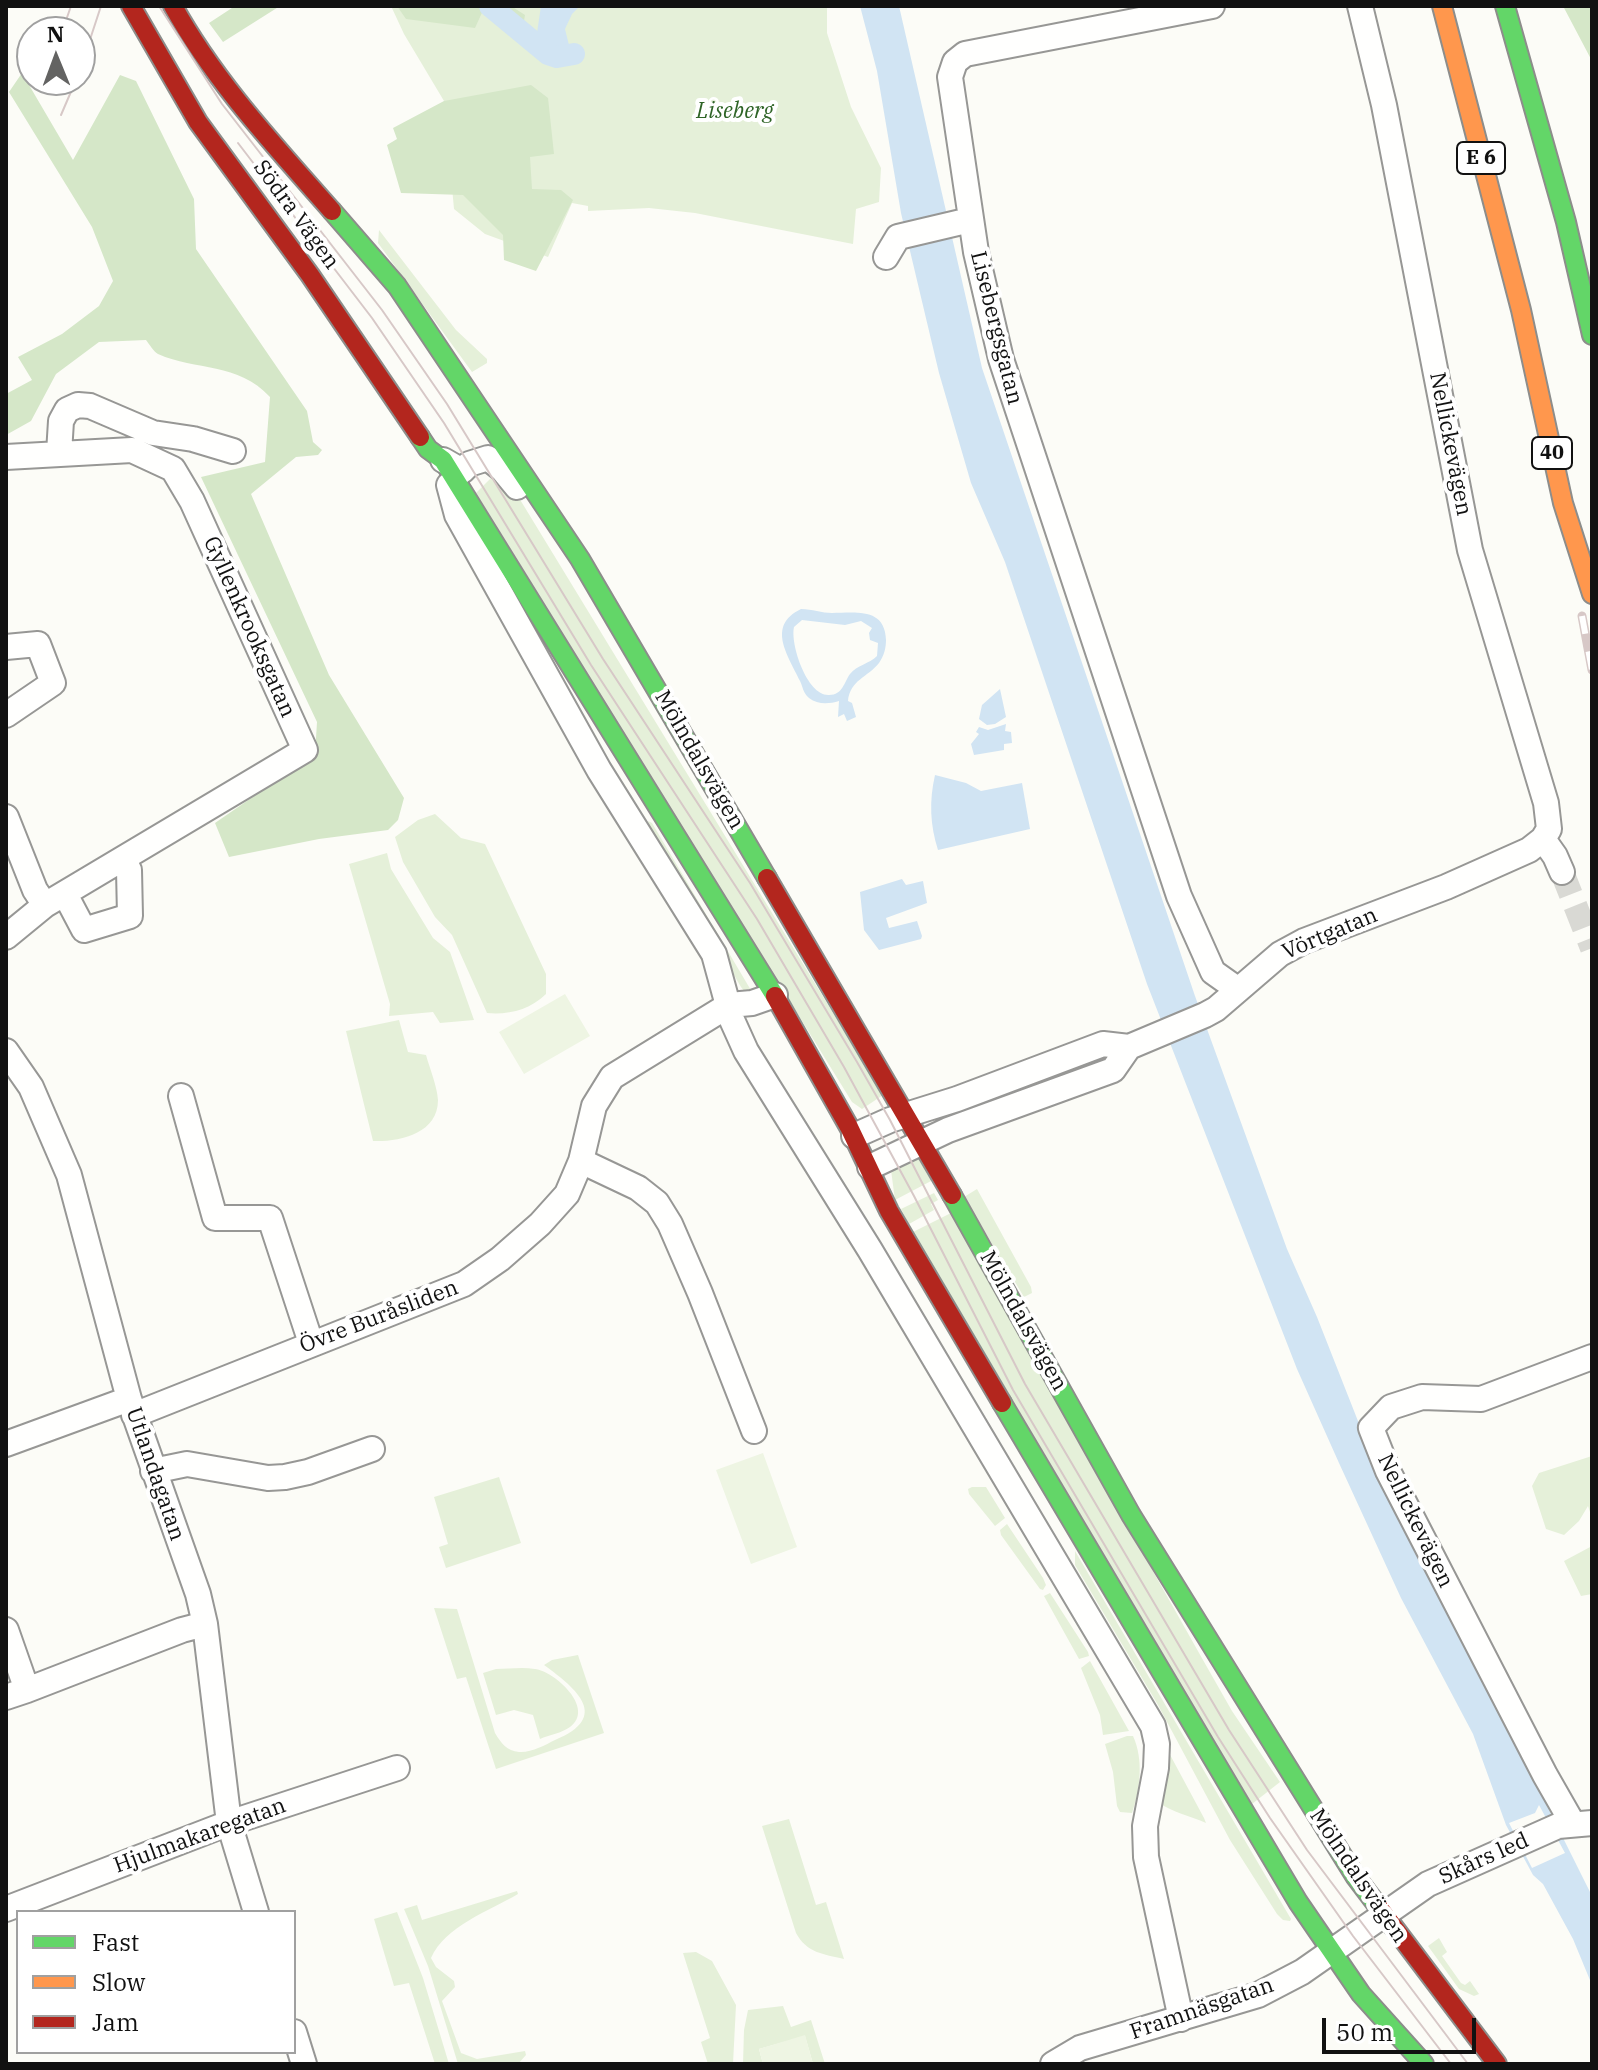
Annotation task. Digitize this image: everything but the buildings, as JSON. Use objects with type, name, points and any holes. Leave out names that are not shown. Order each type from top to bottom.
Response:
[{"type":"main road","name":"Södra Vägen","points":[[131,6],[198,122],[435,454]]},
{"type":"main road","name":"Södra Vägen","points":[[173,6],[188,33],[238,103],[397,286],[474,399]]},
{"type":"main road","name":"E 6","points":[[1442,6],[1521,310],[1569,439]]},
{"type":"main road","points":[[1505,6],[1566,222],[1592,335]]},
{"type":"main road","points":[[1566,222],[1592,279]]},
{"type":"main road","name":"40","points":[[1521,310],[1563,503],[1592,594]]},
{"type":"main road","name":"Mölndalsvägen","points":[[474,399],[580,559],[906,1114],[1131,1515],[1290,1775],[1355,1876],[1497,2064]]},
{"type":"main road","points":[[435,454],[636,767],[775,995],[854,1136],[889,1211],[1298,1902],[1361,1994],[1424,2064]]},
{"type":"street","name":"Lisebergsgatan","points":[[1212,6],[988,49],[961,57],[955,62],[950,77],[970,220],[1001,359],[1179,896],[1213,972],[1237,989]]},
{"type":"street","name":"Nellickevägen","points":[[1360,6],[1384,105],[1470,550],[1546,803],[1549,829],[1543,839]]},
{"type":"street","points":[[892,247],[970,220]]},
{"type":"street","points":[[59,453],[61,421],[67,410],[78,405],[90,406],[153,433],[193,439],[233,451]]},
{"type":"street","name":"Gyllenkrooksgatan","points":[[6,457],[132,450],[173,469],[192,501],[305,750],[55,900],[6,937]]},
{"type":"street","name":"Mölndalsvägen","points":[[435,454],[462,471],[481,459],[488,458],[495,463],[510,478],[552,544],[580,559]]},
{"type":"street","points":[[435,454],[457,515],[627,815],[714,954],[739,1039],[918,1329],[1153,1726],[1157,1744],[1156,1768],[1145,1826],[1146,1857],[1181,2019]]},
{"type":"street","points":[[6,647],[38,644],[53,683],[6,715]]},
{"type":"street","points":[[627,815],[643,802],[636,767]]},
{"type":"street","points":[[6,817],[35,890],[55,900],[84,930],[130,916],[129,870],[123,860]]},
{"type":"street","points":[[1543,839],[1562,872]]},
{"type":"street","name":"Vörtgatan","points":[[854,1136],[906,1114],[957,1099],[1103,1044],[1129,1047],[1158,1037],[1216,1009],[1272,959],[1304,941],[1446,887],[1529,850],[1543,839]]},
{"type":"street","points":[[729,1005],[752,1003],[775,995]]},
{"type":"street","name":"Övre Buråsliden","points":[[6,1444],[131,1407],[464,1284],[500,1259],[540,1224],[567,1194],[581,1161],[594,1106],[612,1077],[729,1005]]},
{"type":"street","name":"Vörtgatan","points":[[870,1167],[948,1130],[1113,1070],[1129,1047]]},
{"type":"street","name":"Utlandagatan","points":[[6,1051],[31,1087],[69,1175],[131,1407],[198,1594],[205,1624],[229,1823],[255,1910]]},
{"type":"street","points":[[181,1096],[215,1218],[270,1218],[311,1343]]},
{"type":"street","points":[[581,1161],[638,1188],[657,1203],[670,1224],[700,1293],[754,1431]]},
{"type":"street","name":"Nellickevägen","points":[[1574,1824],[1545,1775],[1388,1471],[1371,1428],[1391,1407],[1422,1397],[1481,1399],[1592,1357]]},
{"type":"street","points":[[153,1471],[187,1464],[268,1478],[285,1477],[372,1449]]},
{"type":"street","points":[[6,1630],[17,1693],[205,1624]]},
{"type":"street","name":"Hjulmakaregatan","points":[[6,1909],[229,1823],[397,1768]]},
{"type":"street","name":"Skårs led","points":[[1383,1913],[1428,1884],[1574,1824]]},
{"type":"street","name":"Framnäsgatan","points":[[1053,2064],[1080,2048],[1258,1995],[1302,1972],[1383,1913]]},
{"type":"street","points":[[296,2038],[304,2064]]},
{"type":"green space","points":[[235,6],[280,6],[223,42],[209,23]]},
{"type":"green space","name":"Liseberg","points":[[391,6],[827,6],[827,33],[851,107],[881,168],[879,202],[856,209],[853,244],[695,213],[649,208],[588,211],[588,206],[572,203],[548,257],[485,234],[454,209],[444,101]]},
{"type":"green space","points":[[397,6],[485,6],[475,28],[406,19]]},
{"type":"green space","points":[[490,6],[511,6],[525,15],[522,33]]},
{"type":"green space","points":[[1563,6],[1592,6],[1592,61]]},
{"type":"green space","points":[[120,75],[136,81],[194,199],[196,249],[307,411],[313,442],[322,450],[318,455],[296,457],[251,494],[329,675],[404,798],[398,820],[388,830],[319,839],[229,857],[215,823],[315,754],[317,722],[201,477],[265,462],[270,397],[258,386],[231,372],[158,354],[146,340],[99,342],[56,374],[31,421],[6,435],[6,394],[32,380],[18,357],[62,334],[99,306],[113,281],[92,227],[9,92],[16,82],[16,96],[35,96],[73,160]]},
{"type":"green space","points":[[531,85],[548,98],[554,154],[530,157],[532,189],[561,190],[573,200],[536,271],[504,260],[503,235],[463,195],[401,193],[387,145],[397,139],[393,128],[444,101]]},
{"type":"green space","points":[[379,230],[456,330],[487,359],[487,363],[472,372],[378,243]]},
{"type":"green space","points":[[492,477],[499,477],[516,493],[883,1095],[862,1109],[852,1102],[476,493]]},
{"type":"green space","points":[[435,814],[461,838],[485,844],[546,974],[546,994],[526,1008],[487,1013],[452,935],[435,917],[403,862],[395,837],[418,820]]},
{"type":"green space","points":[[648,821],[752,992],[747,995],[651,833]]},
{"type":"green space","points":[[387,853],[391,869],[433,938],[450,952],[474,1020],[440,1023],[433,1012],[389,1016],[390,1004],[349,864]]},
{"type":"green space","points":[[565,994],[590,1036],[524,1074],[499,1032]]},
{"type":"green space","points":[[399,1020],[408,1052],[426,1055],[438,1100],[436,1112],[432,1121],[415,1134],[394,1140],[373,1141],[346,1031]]},
{"type":"green space","points":[[915,1154],[933,1180],[895,1200],[891,1170]]},
{"type":"green space","points":[[977,1189],[1031,1287],[1032,1293],[1024,1297],[964,1197]]},
{"type":"green space","points":[[934,1193],[938,1200],[931,1204],[934,1210],[909,1224],[901,1209]]},
{"type":"green space","points":[[951,1213],[1232,1711],[1280,1782],[1252,1804],[913,1232]]},
{"type":"green space","points":[[763,1453],[797,1547],[751,1564],[716,1470]]},
{"type":"green space","points":[[1592,1456],[1592,1518],[1588,1506],[1579,1521],[1564,1535],[1546,1529],[1532,1486],[1539,1473]]},
{"type":"green space","points":[[499,1477],[521,1543],[446,1568],[439,1547],[448,1544],[434,1497]]},
{"type":"green space","points":[[986,1487],[1005,1518],[995,1526],[969,1494],[968,1489]]},
{"type":"green space","points":[[1007,1524],[1043,1578],[1046,1585],[1043,1590],[1001,1535],[1000,1530]]},
{"type":"green space","points":[[1592,1546],[1592,1594],[1581,1596],[1564,1561]]},
{"type":"green space","points":[[1075,1551],[1290,1921],[1283,1920],[1277,1914],[1230,1840],[1158,1705],[1075,1565]]},
{"type":"green space","points":[[1050,1593],[1089,1656],[1079,1659],[1044,1596]]},
{"type":"green space","points":[[434,1608],[457,1609],[495,1733],[508,1748],[519,1752],[533,1750],[572,1731],[582,1722],[585,1712],[577,1693],[544,1665],[552,1660],[578,1655],[604,1733],[496,1769],[466,1677],[457,1679]]},
{"type":"green space","points":[[1090,1661],[1129,1731],[1103,1735],[1100,1715],[1081,1668]]},
{"type":"green space","points":[[496,1669],[535,1669],[552,1676],[575,1701],[577,1719],[567,1729],[540,1739],[533,1715],[514,1710],[496,1715],[483,1673]]},
{"type":"green space","points":[[1133,1736],[1140,1765],[1132,1813],[1120,1812],[1117,1806],[1113,1772],[1105,1744]]},
{"type":"green space","points":[[1168,1751],[1206,1823],[1158,1802]]},
{"type":"green space","points":[[789,1819],[816,1905],[826,1902],[844,1959],[810,1949],[796,1933],[762,1826]]},
{"type":"green space","points":[[517,1891],[518,1894],[457,1928],[446,1937],[431,1958],[436,1967],[454,1981],[455,1987],[442,2001],[461,2053],[477,2059],[525,2051],[526,2055],[518,2064],[458,2064],[428,1966],[404,1909],[417,1905],[422,1920]]},
{"type":"green space","points":[[397,1912],[423,1978],[449,2064],[435,2064],[409,1983],[394,1986],[374,1919]]},
{"type":"green space","points":[[1439,1938],[1447,1952],[1442,1956],[1461,1983],[1465,1985],[1470,1981],[1479,1994],[1474,1996],[1459,1989],[1428,1946]]},
{"type":"green space","points":[[696,1952],[712,1961],[736,2005],[733,2064],[708,2064],[701,2042],[710,2038],[683,1953]]},
{"type":"green space","points":[[783,2006],[791,2027],[811,2020],[825,2064],[813,2064],[805,2036],[759,2049],[763,2064],[743,2064],[748,2010]]},
{"type":"green space","points":[[805,2035],[813,2064],[763,2064],[759,2049]]},
{"type":"water","points":[[541,6],[580,6],[565,29],[570,49],[564,54],[555,53],[537,33]]},
{"type":"water","points":[[860,6],[899,6],[982,368],[1195,996],[1287,1249],[1369,1449],[1592,1896],[1592,1985],[1573,1939],[1506,1825],[1473,1734],[1401,1598],[1297,1369],[1147,984],[1005,562],[971,483],[939,373],[901,213],[877,71]]},
{"type":"water","points":[[805,609],[867,614],[880,622],[886,640],[882,658],[849,694],[848,701],[852,703],[856,717],[847,721],[844,714],[838,717],[839,701],[820,703],[805,694],[783,642],[784,624],[790,616]],"holes":[[[802,620],[845,625],[861,621],[872,628],[870,640],[878,643],[877,656],[853,671],[837,693],[821,693],[802,668],[793,635],[794,627]]]},
{"type":"water","points":[[1000,689],[1006,717],[987,725],[979,719],[982,705]]},
{"type":"water","points":[[1006,724],[1005,731],[1011,732],[1012,743],[1004,744],[1004,750],[974,755],[971,744],[979,734],[976,732],[979,727],[988,730]]},
{"type":"water","points":[[935,775],[966,783],[981,791],[1022,783],[1030,829],[938,850],[931,813]]},
{"type":"water","points":[[902,879],[906,885],[923,881],[927,903],[886,918],[889,928],[917,921],[922,936],[921,939],[879,950],[864,930],[860,892]]},
{"type":"pier","points":[[1539,1805],[1565,1853],[1532,1868],[1509,1823],[1535,1813]]},
{"type":"waterway","points":[[490,6],[548,54],[557,57],[574,54]]},
{"type":"tunnel","points":[[1562,872],[1592,948]]},
{"type":"tram line","points":[[68,16],[71,6]]},
{"type":"tram line","points":[[96,21],[101,6]]},
{"type":"tram line","points":[[159,6],[222,104],[382,310],[447,404],[603,659],[750,883],[857,1062],[890,1120],[1025,1384],[1229,1730],[1307,1850],[1468,2064]]},
{"type":"tram line","points":[[61,115],[69,96]]},
{"type":"tram line","points":[[238,143],[372,318],[444,423],[591,665],[757,919],[844,1067],[1013,1390],[1218,1737],[1270,1818],[1353,1936],[1451,2064]]},
{"type":"railway","points":[[1582,616],[1592,670]]},
{"type":"traffic: fast","points":[[1505,6],[1566,222],[1592,335]]},
{"type":"traffic: fast","points":[[332,211],[397,286],[580,559],[767,878]]},
{"type":"traffic: fast","points":[[420,437],[428,449],[443,460],[775,996]]},
{"type":"traffic: fast","points":[[952,1195],[1131,1515],[1355,1876],[1377,1905]]},
{"type":"traffic: fast","points":[[1002,1403],[1298,1902],[1361,1994],[1424,2064]]},
{"type":"traffic: slow","points":[[1442,6],[1521,310],[1563,503],[1592,594]]},
{"type":"traffic: jam","points":[[131,6],[198,122],[310,275],[420,437]]},
{"type":"traffic: jam","points":[[173,6],[227,87],[332,211]]},
{"type":"traffic: jam","points":[[767,878],[952,1195]]},
{"type":"traffic: jam","points":[[775,996],[849,1127],[889,1211],[1002,1403]]},
{"type":"traffic: jam","points":[[1377,1905],[1497,2064]]}]
